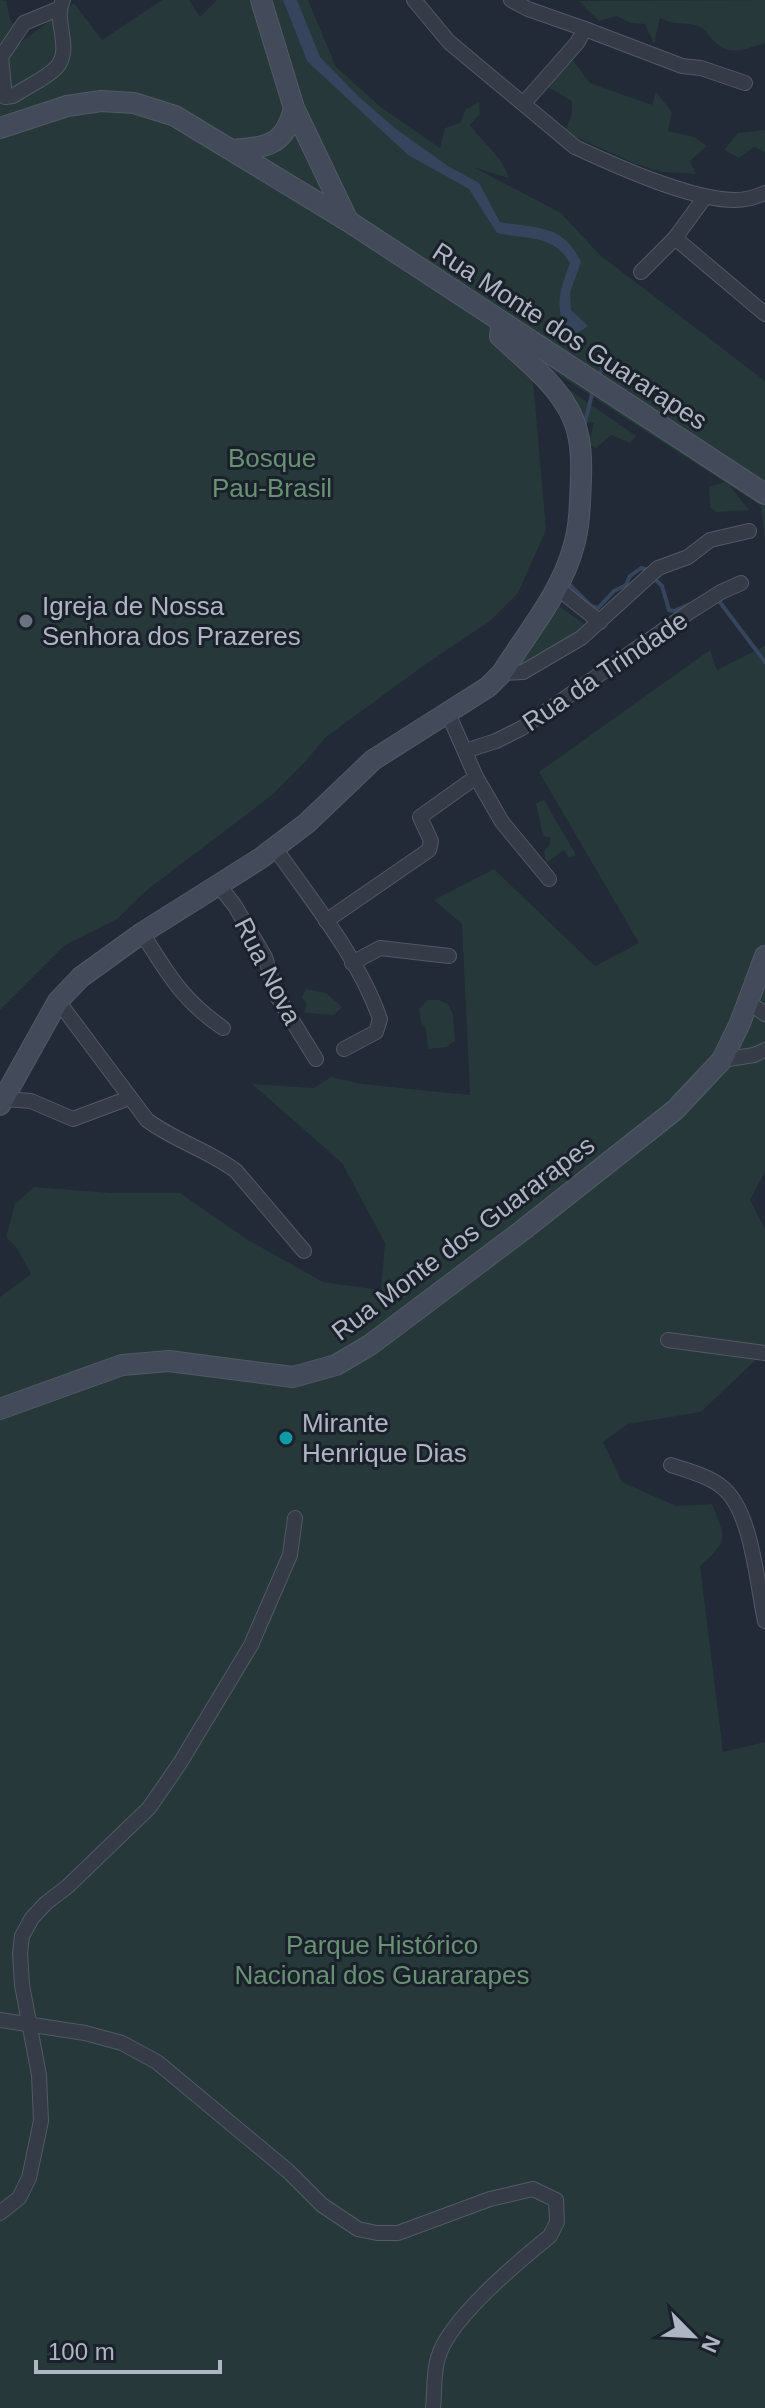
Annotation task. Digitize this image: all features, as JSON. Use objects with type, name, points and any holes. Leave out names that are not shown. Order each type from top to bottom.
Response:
[{"type":"main road","points":[[261,0],[294,108],[348,221]]},
{"type":"main road","name":"Rua Monte dos Guararapes","points":[[0,128],[67,106],[101,101],[134,103],[175,116],[348,221],[765,494]]},
{"type":"main road","points":[[232,150],[262,147],[277,140],[287,129],[294,108]]},
{"type":"main road","points":[[2,1102],[58,1001],[81,977],[142,933],[275,848],[307,823],[373,760],[488,687],[502,673],[560,590],[579,519],[579,436],[564,400],[500,336],[502,323]]},
{"type":"main road","name":"Rua Monte dos Guararapes","points":[[0,1409],[122,1365],[169,1361],[293,1377],[336,1365],[401,1323],[675,1110],[722,1060],[756,1008],[765,956]]},
{"type":"street","points":[[414,0],[449,42],[575,147],[705,197],[739,201],[765,193]]},
{"type":"street","points":[[511,0],[682,66],[701,68],[745,83]]},
{"type":"street","points":[[61,4],[64,54],[57,67],[13,96],[5,97],[1,57],[24,23],[61,4]]},
{"type":"street","points":[[524,103],[577,43],[585,29]]},
{"type":"street","points":[[641,272],[675,238],[705,197]]},
{"type":"street","points":[[675,238],[765,314]]},
{"type":"street","points":[[502,673],[523,672],[581,638],[658,568],[688,557],[710,540],[749,531]]},
{"type":"street","name":"Rua da Trindade","points":[[465,751],[511,735],[691,611],[741,583]]},
{"type":"street","points":[[560,590],[600,622]]},
{"type":"street","points":[[447,711],[476,777],[502,822],[549,879]]},
{"type":"street","points":[[326,921],[429,850],[431,841],[420,817],[476,777]]},
{"type":"street","points":[[275,848],[326,921],[371,996],[380,1024],[376,1032],[344,1049]]},
{"type":"street","name":"Rua Nova","points":[[218,884],[259,947],[272,974],[277,996],[316,1059]]},
{"type":"street","points":[[142,933],[182,994],[223,1028]]},
{"type":"street","points":[[352,963],[380,948],[449,956]]},
{"type":"street","points":[[58,1001],[147,1120],[165,1134],[236,1171],[304,1251]]},
{"type":"street","points":[[722,1060],[765,1050]]},
{"type":"street","points":[[2,1102],[31,1101],[73,1119],[129,1098]]},
{"type":"street","points":[[668,1340],[765,1353]]},
{"type":"street","points":[[671,1465],[719,1484],[729,1493],[745,1523],[764,1610]]},
{"type":"street","points":[[0,2213],[19,2198],[29,2178],[41,2121],[39,2075],[28,2024],[20,1953],[22,1936],[32,1918],[46,1903],[67,1887],[149,1808],[180,1763],[251,1645],[290,1555],[295,1518]]},
{"type":"street","points":[[0,2020],[85,2033],[122,2043],[157,2062],[288,2171],[322,2205],[358,2229],[398,2233],[490,2199],[533,2189],[556,2200],[557,2222],[550,2236],[476,2303],[452,2332],[438,2358],[433,2408]]},
{"type":"green space","name":"Bosque Pau-Brasil","points":[[0,0],[6,1],[10,19],[21,36],[20,43],[74,3],[102,40],[162,0],[189,0],[200,17],[217,0],[308,0],[336,67],[382,108],[440,148],[445,128],[460,123],[466,109],[479,102],[480,114],[470,125],[497,157],[509,178],[473,167],[561,213],[600,255],[765,381],[765,543],[761,506],[729,485],[749,510],[716,512],[710,507],[709,487],[724,482],[531,357],[546,530],[518,593],[490,621],[326,737],[272,795],[147,890],[117,919],[65,945],[0,1010]]},
{"type":"green space","points":[[765,0],[765,43],[733,50],[721,47],[698,26],[660,18],[654,44],[645,24],[631,23],[617,16],[599,21],[579,1]]},
{"type":"green space","points":[[572,59],[590,83],[652,105],[656,92],[672,112],[668,131],[694,137],[707,146],[690,161],[696,174],[662,172],[636,164],[565,132],[572,113],[572,101],[546,86]]},
{"type":"green space","points":[[765,130],[765,152],[754,147],[739,158],[724,150],[738,133]]},
{"type":"green space","points":[[561,384],[636,436],[630,443],[611,435],[596,448],[589,444],[594,423],[582,421]]},
{"type":"green space","points":[[556,604],[587,626],[515,672]]},
{"type":"green space","name":"Parque Histórico Nacional dos Guararapes","points":[[765,646],[765,1172],[750,1200],[765,1229],[765,1351],[701,1412],[628,1424],[603,1442],[622,1482],[676,1506],[712,1504],[722,1538],[716,1550],[700,1566],[723,1752],[765,1742],[765,2408],[0,2408],[0,1297],[31,1274],[16,1247],[6,1237],[15,1204],[34,1187],[111,1193],[180,1193],[248,1240],[323,1282],[381,1290],[385,1243],[342,1163],[252,1084],[314,1088],[331,1077],[362,1084],[470,1095],[462,924],[434,900],[494,869],[595,966],[639,943],[539,772],[710,650],[717,670]]},
{"type":"green space","points":[[544,800],[576,855],[569,858],[564,850],[546,863],[544,851],[550,844],[550,837],[543,836],[536,803]]},
{"type":"green space","points":[[306,989],[326,993],[342,1007],[334,1015],[304,1013],[307,1004],[302,997]]},
{"type":"green space","points":[[428,1000],[448,1004],[453,1015],[455,1041],[446,1047],[428,1049],[426,1029],[421,1022],[419,1009]]},
{"type":"water","points":[[283,0],[297,0],[320,57],[358,96],[396,129],[448,166],[479,183],[500,222],[548,230],[566,241],[581,262],[570,293],[571,310],[588,326],[570,338],[560,309],[561,293],[570,263],[563,254],[556,247],[539,240],[497,233],[469,189],[408,155],[307,61]]},
{"type":"waterway","points":[[600,373],[605,365],[613,362],[635,372],[701,419]]},
{"type":"waterway","points":[[584,427],[592,394]]},
{"type":"waterway","points":[[566,581],[591,606],[598,608],[614,591],[626,585],[630,576],[641,568],[648,570]]},
{"type":"waterway","points":[[657,581],[662,586],[669,610],[690,604]]},
{"type":"waterway","points":[[716,597],[765,662]]},
{"type":"place","name":"Igreja de Nossa Senhora dos Prazeres","points":[[26,621]]},
{"type":"place","name":"Mirante Henrique Dias","points":[[286,1438]]}]
